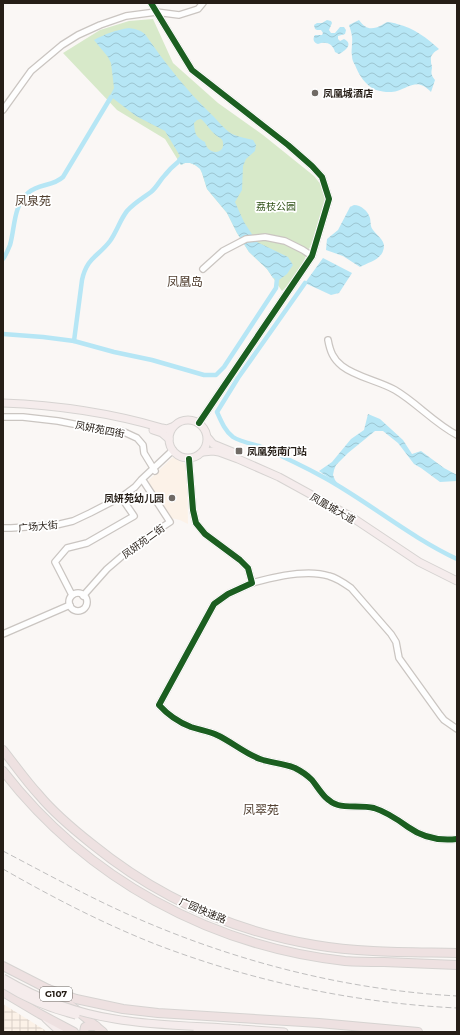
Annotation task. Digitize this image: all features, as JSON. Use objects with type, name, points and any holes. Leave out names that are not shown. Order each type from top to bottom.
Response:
[{"type":"highway","name":"广园快速路","points":[[3,750],[39,795],[61,818],[109,858],[157,889],[213,916],[257,932],[316,945],[374,951],[457,953]]},
{"type":"highway","name":"广园快速路","points":[[3,771],[47,821],[89,858],[159,904],[186,917],[230,934],[278,949],[312,956],[346,961],[457,965]]},
{"type":"highway","name":"G107","points":[[3,966],[48,989],[63,999],[103,1032]]},
{"type":"highway","points":[[26,1006],[33,1006],[40,1000],[41,990],[36,983]]},
{"type":"highway","points":[[48,989],[76,999],[123,1009],[158,1013],[319,1023],[418,1032]]},
{"type":"highway","name":"G107","points":[[3,992],[74,1032]]},
{"type":"highway","points":[[84,1032],[85,1027],[87,1026],[96,1026]]},
{"type":"main road","points":[[3,403],[55,406],[116,417],[167,429],[180,421],[195,421],[199,423],[206,431],[208,438],[207,446],[203,452],[196,457],[189,459],[181,457],[173,452],[169,439],[172,427]]},
{"type":"main road","points":[[3,407],[58,411],[126,423],[162,433],[169,439]]},
{"type":"main road","name":"凤凰城大道","points":[[208,438],[217,446],[272,469],[312,489],[415,554],[457,576]]},
{"type":"main road","name":"凤凰城大道","points":[[203,452],[219,452],[279,477],[350,516],[419,562],[457,581]]},
{"type":"main road","points":[[3,978],[28,992],[68,1008],[115,1019],[147,1023],[284,1032]]},
{"type":"main road","points":[[3,984],[35,1001],[65,1012],[97,1021],[153,1028],[214,1032]]},
{"type":"main road","points":[[40,1014],[60,1032]]},
{"type":"street","points":[[151,3],[192,70],[288,145],[312,166],[322,177],[329,199],[312,256],[199,423]]},
{"type":"street","points":[[3,110],[31,71],[62,45],[87,30],[126,16],[156,12],[178,15],[198,9],[203,3]]},
{"type":"street","points":[[203,269],[223,251],[246,239],[265,237],[286,241],[312,256]]},
{"type":"street","points":[[328,340],[333,357],[343,367],[393,389],[457,435]]},
{"type":"street","name":"凤妍苑四街","points":[[3,417],[58,421],[124,432],[137,438],[154,469]]},
{"type":"street","name":"广场大街","points":[[136,487],[173,452]]},
{"type":"street","points":[[189,459],[193,510],[196,523],[204,534],[240,560],[248,568],[252,583]]},
{"type":"street","name":"广场大街","points":[[3,528],[56,525],[78,518],[121,497],[140,485],[154,469]]},
{"type":"street","name":"凤妍苑二街","points":[[83,596],[107,568],[135,544],[170,522],[144,482]]},
{"type":"street","points":[[72,595],[55,562],[67,548],[87,543],[134,516],[121,497]]},
{"type":"street","points":[[457,729],[440,716],[402,663],[397,652],[396,642],[391,634],[351,588],[343,582],[330,576],[316,574],[287,576],[252,583],[228,594],[214,604],[159,705],[171,716],[185,724],[218,735],[246,753],[260,759],[295,768],[312,781],[323,796],[338,805],[374,808],[392,816],[425,836],[443,839],[457,839]]},
{"type":"street","points":[[78,594],[85,598],[86,603],[82,610],[73,610],[69,600],[72,595],[78,594]]},
{"type":"street","points":[[3,634],[70,605]]},
{"type":"shaded area","name":"凤妍苑幼儿园","points":[[173,457],[183,462],[187,467],[188,524],[171,518],[146,484]]},
{"type":"shaded area","points":[[3,1004],[48,1032],[3,1032]]},
{"type":"green space","name":"荔枝公园","points":[[153,19],[173,63],[218,103],[263,135],[314,176],[322,186],[326,204],[317,231],[302,265],[282,291],[267,269],[249,252],[227,213],[207,189],[200,168],[190,163],[181,165],[165,139],[117,110],[63,53],[100,30],[129,21]]},
{"type":"water","points":[[327,20],[331,21],[332,23],[329,30],[331,33],[335,33],[340,27],[344,27],[346,30],[345,34],[338,36],[338,39],[340,41],[344,39],[347,41],[348,47],[339,54],[335,52],[333,47],[329,44],[318,44],[314,41],[315,35],[322,35],[323,33],[321,30],[315,29],[314,25]]},
{"type":"water","points":[[359,20],[364,26],[369,28],[375,28],[388,22],[409,28],[430,41],[439,49],[431,57],[431,71],[435,80],[431,92],[422,85],[414,84],[395,92],[384,92],[372,88],[366,83],[357,69],[352,54],[352,36],[349,25]]},
{"type":"water","points":[[124,29],[136,29],[145,34],[168,66],[202,106],[232,134],[253,140],[256,145],[255,151],[246,159],[243,166],[242,190],[235,202],[244,222],[257,242],[288,257],[293,265],[287,274],[279,280],[273,278],[267,269],[249,252],[227,213],[207,189],[200,169],[190,163],[181,165],[177,159],[180,156],[165,131],[136,116],[110,96],[114,88],[111,63],[94,40],[111,32]],"holes":[[[201,119],[222,140],[223,147],[219,151],[216,152],[209,150],[205,142],[196,134],[194,123]]]},
{"type":"water","points":[[354,205],[362,207],[368,213],[372,229],[384,244],[383,251],[379,257],[360,267],[343,256],[326,250],[327,239],[338,230],[350,207]]},
{"type":"water","points":[[323,258],[352,273],[339,293],[331,295],[305,283]]},
{"type":"water","points":[[368,414],[380,419],[403,440],[412,454],[421,451],[444,468],[457,475],[457,481],[440,482],[414,464],[398,443],[383,431],[375,431],[336,465],[333,475],[338,484],[319,471],[332,462],[351,439],[364,430]]},
{"type":"waterway","points":[[3,259],[10,245],[15,218],[23,198],[32,190],[59,180],[63,177],[111,97]]},
{"type":"waterway","points":[[74,341],[82,280],[87,266],[110,241],[127,211],[151,192],[168,171],[178,162]]},
{"type":"waterway","points":[[3,334],[74,341],[114,352],[152,360],[204,375],[216,375],[224,367],[276,288],[277,279]]},
{"type":"waterway","points":[[305,283],[238,378],[217,412],[224,426],[233,437],[268,450],[325,478],[423,541],[457,559]]},
{"type":"railway","points":[[3,851],[123,912],[217,949],[296,972],[335,981],[416,993],[457,996]]},
{"type":"railway","points":[[3,869],[116,927],[155,944],[228,969],[303,988],[341,995],[380,1001],[457,1008]]},
{"type":"cycle path","points":[[151,3],[192,70],[288,145],[312,166],[322,177],[329,199],[312,256],[199,423]]},
{"type":"cycle path","points":[[189,459],[193,510],[196,523],[205,534],[240,560],[248,568],[252,583],[228,594],[214,604],[159,705],[174,718],[186,725],[211,732],[260,759],[291,766],[297,769],[310,778],[323,795],[333,803],[342,806],[374,808],[388,814],[425,836],[438,839],[457,839]]},
{"type":"place","name":"凤凰城酒店","points":[[315,93]]},
{"type":"place","name":"凤凰苑南门站","points":[[239,451]]},
{"type":"place","name":"凤妍苑幼儿园","points":[[172,498]]},
{"type":"district","name":"凤泉苑","points":[[33,201]]},
{"type":"district","name":"凤凰岛","points":[[185,282]]},
{"type":"district","name":"凤翠苑","points":[[261,810]]}]
